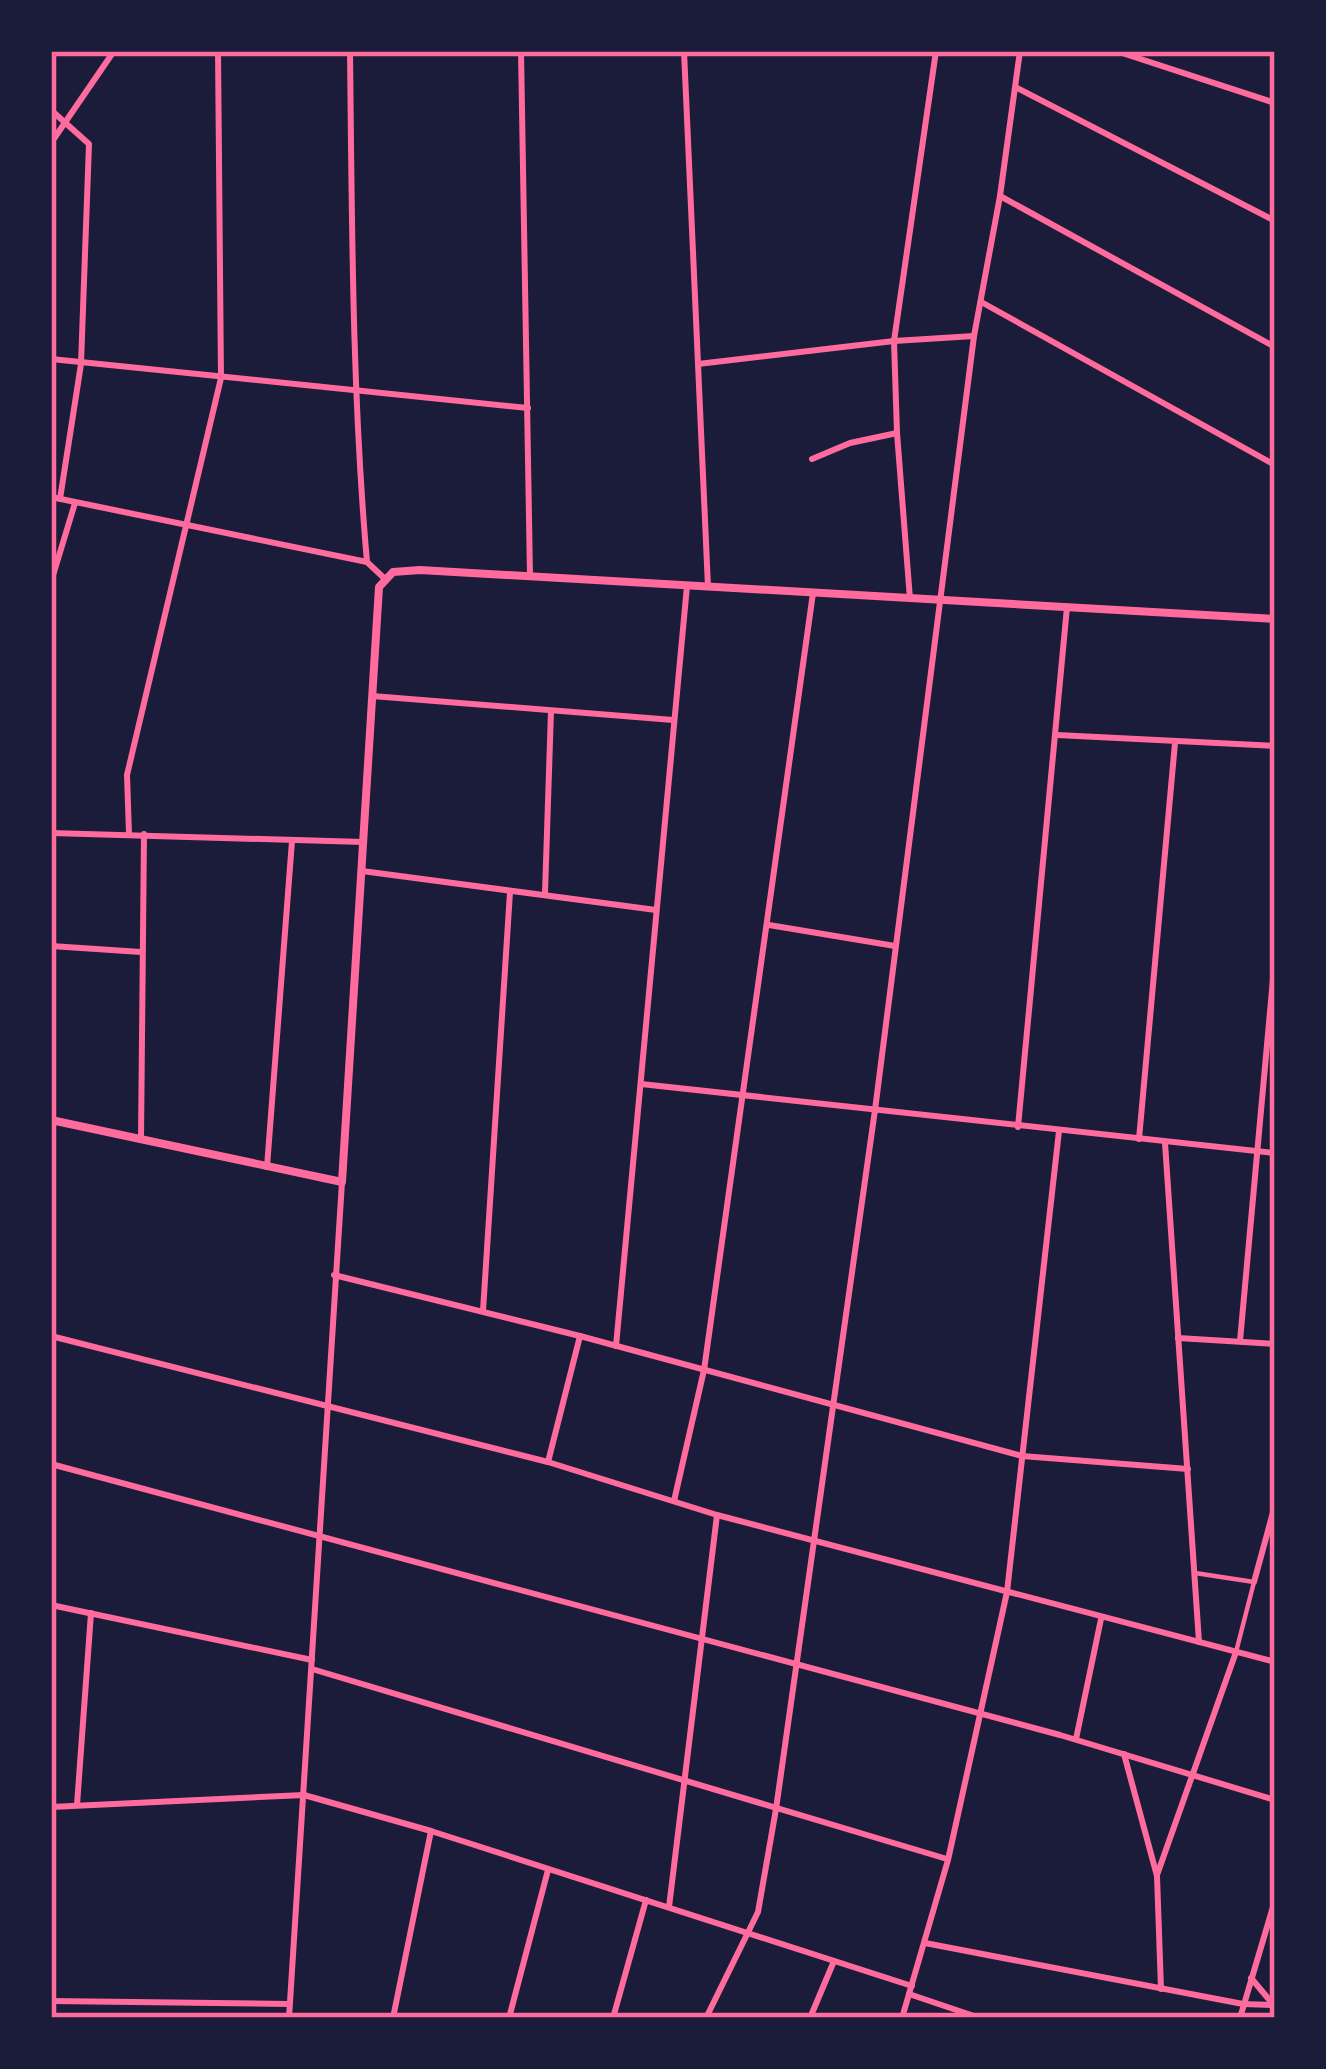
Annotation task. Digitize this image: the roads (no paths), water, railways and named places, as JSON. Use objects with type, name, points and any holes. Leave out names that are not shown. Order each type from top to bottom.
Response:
[{"type":"main road","points":[[51,1120],[342,1182],[379,587],[393,572],[420,569],[1275,619]]},
{"type":"street","points":[[51,143],[114,51]]},
{"type":"street","points":[[128,834],[127,775],[221,378],[218,51]]},
{"type":"street","points":[[350,51],[354,390],[367,562]]},
{"type":"street","points":[[521,51],[530,576]]},
{"type":"street","points":[[684,51],[708,587]]},
{"type":"street","points":[[910,599],[894,341],[936,51]]},
{"type":"street","points":[[706,2018],[758,1912],[776,1808],[875,1110],[974,336],[1020,51]]},
{"type":"street","points":[[1116,51],[1275,104]]},
{"type":"street","points":[[1017,88],[1275,221]]},
{"type":"street","points":[[51,110],[88,144],[81,364],[56,498],[367,562],[384,578]]},
{"type":"street","points":[[1000,196],[1275,347]]},
{"type":"street","points":[[982,304],[1275,464]]},
{"type":"street","points":[[698,364],[974,336]]},
{"type":"street","points":[[51,359],[528,408]]},
{"type":"street","points":[[812,459],[850,443],[897,433]]},
{"type":"street","points":[[51,582],[75,502]]},
{"type":"street","points":[[616,1346],[687,586]]},
{"type":"street","points":[[674,1501],[704,1370],[813,593]]},
{"type":"street","points":[[1018,1127],[1067,607]]},
{"type":"street","points":[[372,696],[673,719]]},
{"type":"street","points":[[545,895],[551,711]]},
{"type":"street","points":[[1055,735],[1275,746]]},
{"type":"street","points":[[1139,1140],[1174,742]]},
{"type":"street","points":[[51,833],[363,842]]},
{"type":"street","points":[[141,1139],[144,834]]},
{"type":"street","points":[[267,1167],[292,841]]},
{"type":"street","points":[[362,871],[656,910]]},
{"type":"street","points":[[483,1311],[510,892]]},
{"type":"street","points":[[768,925],[895,946]]},
{"type":"street","points":[[51,946],[141,952]]},
{"type":"street","points":[[1240,1341],[1275,957]]},
{"type":"street","points":[[641,1084],[1275,1154]]},
{"type":"street","points":[[902,2018],[948,1860],[1007,1592],[1059,1131]]},
{"type":"street","points":[[1165,1143],[1199,1643]]},
{"type":"street","points":[[289,2018],[342,1182]]},
{"type":"street","points":[[334,1275],[1022,1456],[1188,1469]]},
{"type":"street","points":[[51,1336],[548,1462],[717,1515],[1275,1662]]},
{"type":"street","points":[[548,1462],[580,1336]]},
{"type":"street","points":[[1178,1338],[1275,1344]]},
{"type":"street","points":[[51,1464],[1076,1739],[1275,1800]]},
{"type":"street","points":[[1157,1876],[1236,1652],[1275,1505]]},
{"type":"street","points":[[669,1907],[717,1515]]},
{"type":"street","points":[[1194,1573],[1254,1582]]},
{"type":"street","points":[[51,1605],[312,1665],[683,1783],[948,1860]]},
{"type":"street","points":[[77,1805],[91,1612]]},
{"type":"street","points":[[1076,1739],[1101,1619]]},
{"type":"street","points":[[1124,1754],[1157,1876],[1161,1989]]},
{"type":"street","points":[[51,1807],[304,1795],[834,1960],[980,2018]]},
{"type":"street","points":[[393,2018],[430,1831]]},
{"type":"street","points":[[509,2018],[548,1870]]},
{"type":"street","points":[[613,2018],[646,1900]]},
{"type":"street","points":[[1240,2018],[1275,1900]]},
{"type":"street","points":[[925,1942],[1244,2005],[1274,2005]]},
{"type":"street","points":[[810,2018],[834,1960]]},
{"type":"street","points":[[1251,1978],[1274,2005]]},
{"type":"street","points":[[51,2001],[290,2004]]}]
